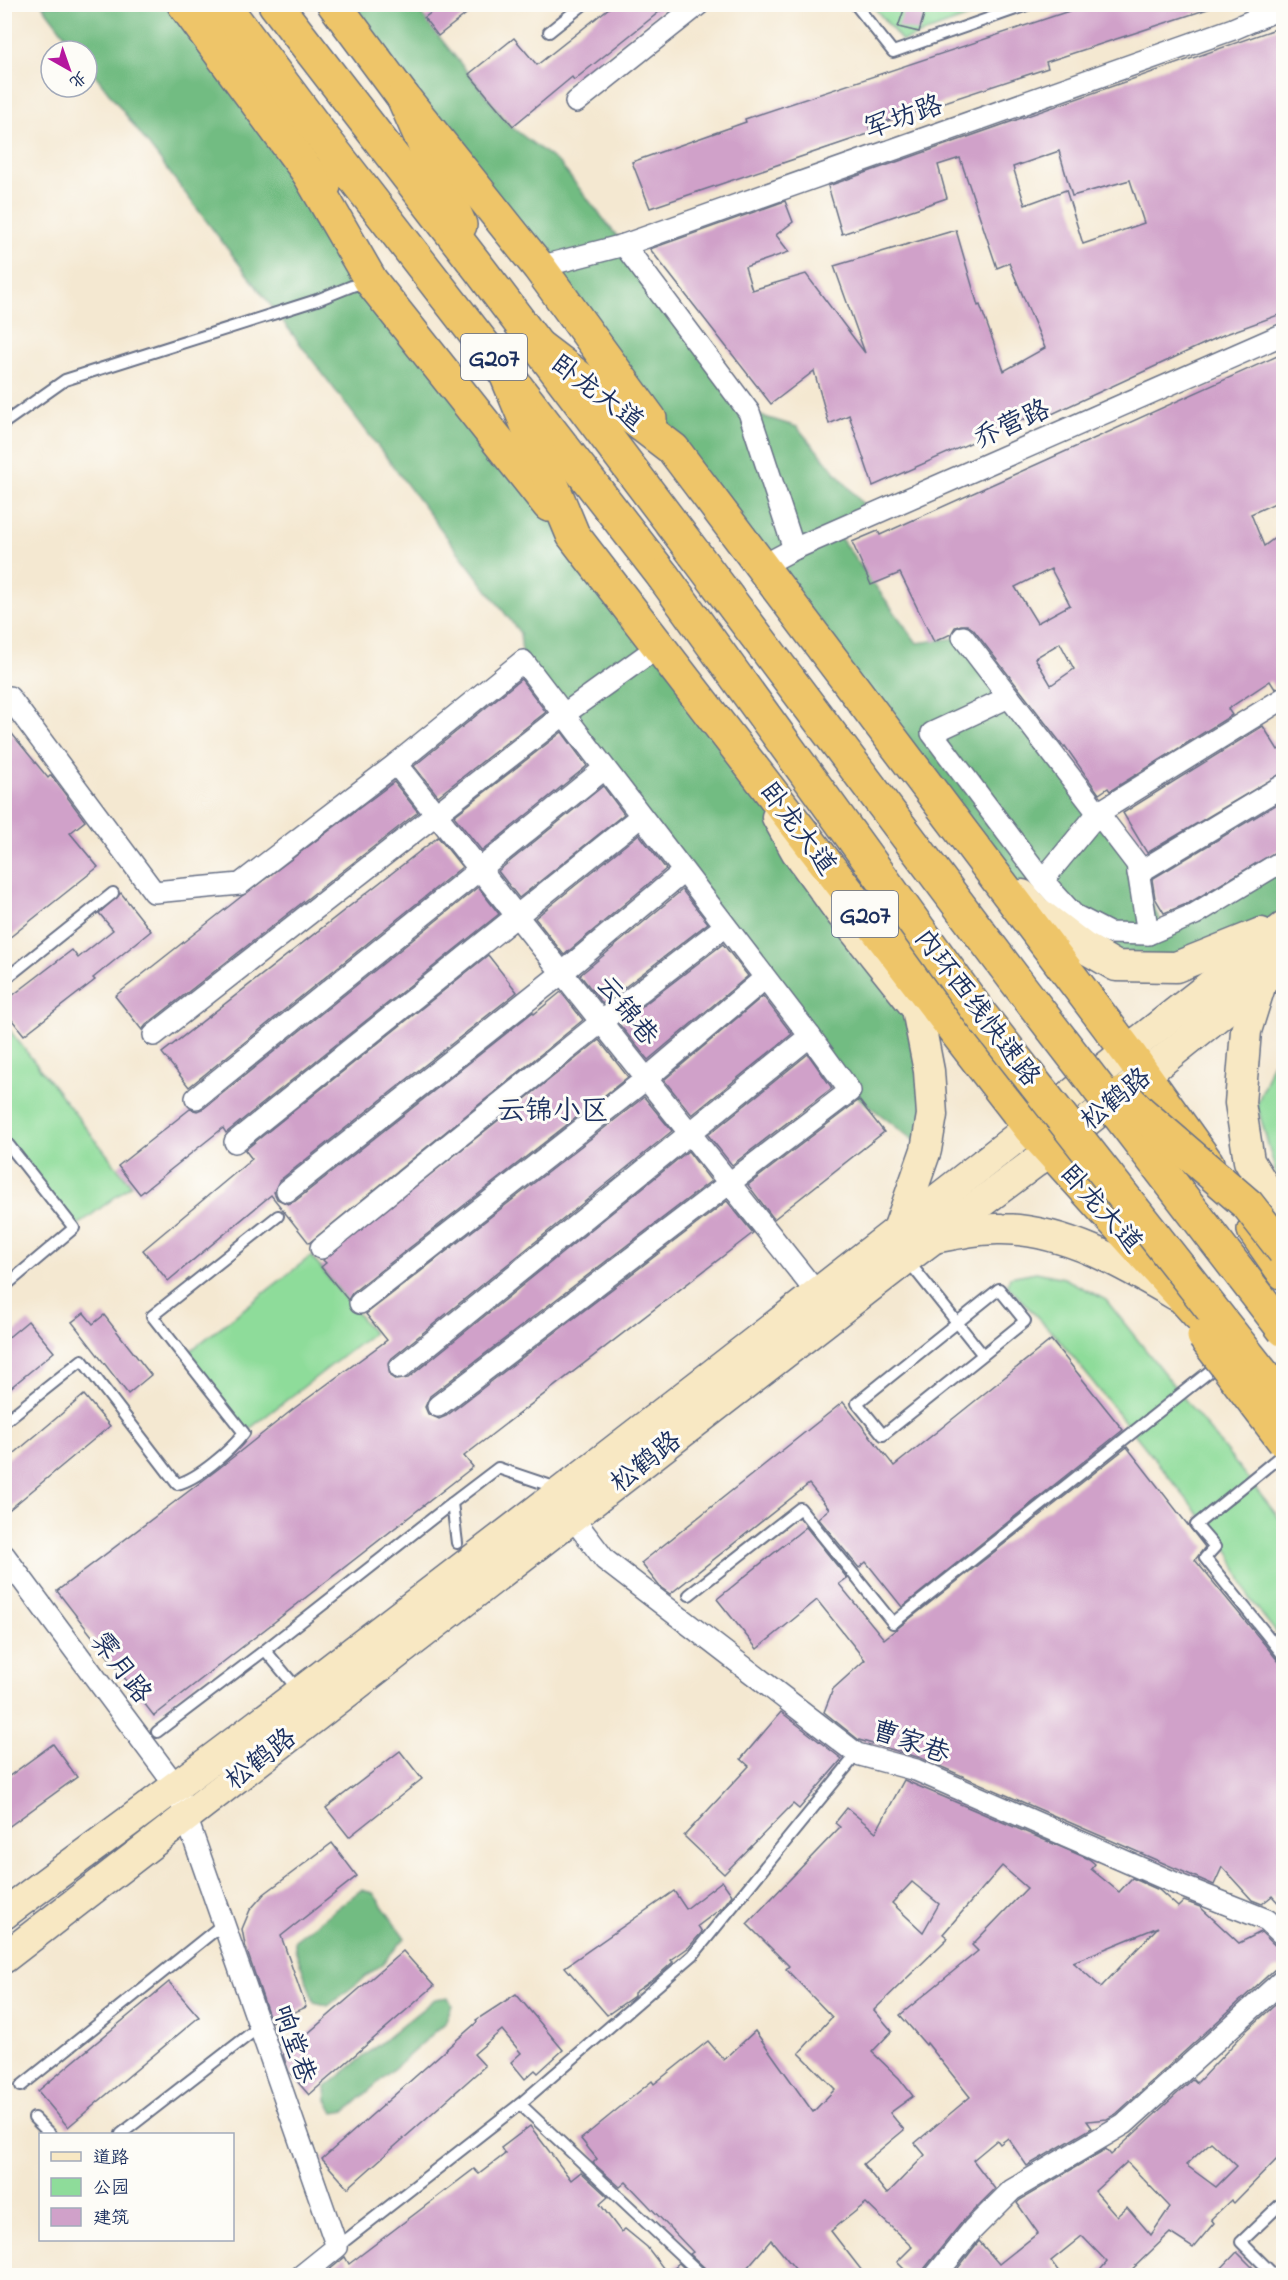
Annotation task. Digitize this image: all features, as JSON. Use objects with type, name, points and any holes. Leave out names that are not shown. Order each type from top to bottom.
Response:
[{"type":"highway","points":[[184,4],[308,172],[371,281],[573,535]]},
{"type":"highway","name":"卧龙大道","points":[[223,4],[324,139],[663,576]]},
{"type":"highway","name":"卧龙大道","points":[[275,4],[694,553]]},
{"type":"highway","points":[[334,4],[403,97],[538,267],[673,449]]},
{"type":"highway","points":[[403,97],[481,271]]},
{"type":"highway","points":[[308,172],[448,297]]},
{"type":"highway","name":"卧龙大道","points":[[538,346],[673,449],[1136,1062],[1284,1273]]},
{"type":"highway","name":"卧龙大道","points":[[504,369],[573,535],[1040,1140],[1227,1346],[1284,1420]]},
{"type":"highway","name":"内环西线快速路","points":[[694,553],[1019,985],[1284,1330]]},
{"type":"highway","name":"内环西线快速路","points":[[663,576],[981,1015],[1284,1401]]},
{"type":"highway","points":[[1019,985],[1140,1112],[1248,1204],[1284,1251]]},
{"type":"highway","points":[[981,1015],[1088,1149],[1156,1272],[1284,1441]]},
{"type":"main road","points":[[744,756],[796,851],[842,915],[917,1009],[929,1071],[932,1115],[926,1150],[899,1227]]},
{"type":"main road","points":[[970,845],[1008,880],[1036,911],[1083,947],[1116,966],[1176,967],[1284,926]]},
{"type":"main road","name":"松鹤路","points":[[4,1958],[933,1238],[1040,1140],[1136,1062],[1284,926]]},
{"type":"main road","points":[[1273,971],[1246,1031],[1240,1103],[1249,1161],[1284,1219]]},
{"type":"main road","name":"松鹤路","points":[[1136,1062],[1273,971]]},
{"type":"main road","name":"松鹤路","points":[[4,1914],[300,1692],[899,1227],[1040,1140]]},
{"type":"main road","points":[[933,1238],[975,1230],[1002,1229],[1029,1231],[1062,1239],[1126,1267],[1191,1304],[1227,1346]]},
{"type":"street","name":"军坊路","points":[[538,267],[624,245],[1233,29],[1284,7]]},
{"type":"street","points":[[576,102],[688,8]]},
{"type":"street","points":[[624,245],[749,412],[794,549]]},
{"type":"street","name":"乔营路","points":[[762,566],[794,549],[1284,334]]},
{"type":"street","points":[[963,637],[1137,864],[1148,934]]},
{"type":"street","points":[[154,1035],[563,715],[659,646]]},
{"type":"street","points":[[9,697],[154,892],[240,884],[396,764],[523,661],[850,1091],[438,1406]]},
{"type":"street","points":[[1009,698],[932,732],[1042,880],[1074,915],[1109,933],[1148,934],[1195,914],[1284,860]]},
{"type":"street","points":[[1042,880],[1098,813],[1284,698]]},
{"type":"street","name":"云锦巷","points":[[396,764],[816,1292]]},
{"type":"street","points":[[196,1098],[604,770]]},
{"type":"street","points":[[1138,873],[1284,785]]},
{"type":"street","points":[[235,1142],[640,817]]},
{"type":"street","points":[[287,1191],[562,973],[684,872]]},
{"type":"street","points":[[321,1248],[601,1022],[725,926]]},
{"type":"street","points":[[360,1303],[646,1078],[765,978]]},
{"type":"street","points":[[400,1368],[810,1036]]},
{"type":"street","name":"曹家巷","points":[[572,1517],[605,1560],[857,1754],[916,1770],[1184,1887],[1267,1920],[1284,1936]]},
{"type":"street","name":"霁月路","points":[[4,1555],[175,1785],[185,1816]]},
{"type":"street","name":"响堂巷","points":[[185,1816],[337,2247]]},
{"type":"street","points":[[935,2276],[973,2229],[1012,2190],[1124,2124],[1284,1979]]},
{"type":"street","points":[[301,2276],[337,2247]]},
{"type":"lane","points":[[549,32],[584,4]]},
{"type":"lane","points":[[856,5],[893,52],[1030,4]]},
{"type":"lane","points":[[4,423],[65,380],[371,281]]},
{"type":"lane","points":[[4,980],[113,893]]},
{"type":"lane","points":[[4,1139],[74,1228],[4,1287]]},
{"type":"lane","points":[[4,1422],[82,1360],[177,1484],[188,1481],[232,1447],[244,1433],[153,1316],[278,1216]]},
{"type":"lane","points":[[906,1259],[983,1355]]},
{"type":"lane","points":[[999,1288],[1025,1321],[983,1355],[883,1435],[857,1403],[999,1288]]},
{"type":"lane","points":[[689,1595],[800,1508],[893,1623],[1227,1346]]},
{"type":"lane","points":[[1284,1453],[1196,1525],[1215,1547],[1204,1558],[1284,1656]]},
{"type":"lane","points":[[157,1732],[498,1468],[562,1489]]},
{"type":"lane","points":[[452,1503],[457,1543]]},
{"type":"lane","points":[[265,1650],[300,1692]]},
{"type":"lane","points":[[337,2247],[520,2104],[693,1955],[857,1754]]},
{"type":"lane","points":[[21,2086],[223,1924]]},
{"type":"lane","points":[[122,2133],[260,2027]]},
{"type":"lane","points":[[520,2104],[703,2276]]},
{"type":"lane","points":[[34,2118],[49,2133]]},
{"type":"lane","points":[[1275,2276],[1241,2242],[1284,2200]]},
{"type":"green space","points":[[42,5],[184,5],[917,1009],[926,1150],[850,1091],[523,661],[520,633],[99,80],[99,39],[68,39]]},
{"type":"green space","points":[[334,5],[414,5],[510,126],[560,164],[624,245],[749,412],[797,427],[873,516],[836,532],[917,643],[963,637],[1138,874],[1163,927],[1283,860],[1283,924],[1176,967],[1116,966],[1036,911]]},
{"type":"green space","points":[[872,5],[1001,5],[902,41]]},
{"type":"green space","points":[[4,1023],[131,1185],[74,1228],[5,1139]]},
{"type":"green space","points":[[1272,1064],[1283,1078],[1283,1198],[1257,1105]]},
{"type":"green space","points":[[311,1256],[373,1333],[244,1433],[184,1356]]},
{"type":"green space","points":[[1036,1272],[1064,1278],[1106,1300],[1283,1523],[1283,1641],[1249,1598],[1230,1553],[1060,1341],[1007,1285],[1010,1277]]},
{"type":"green space","points":[[361,1890],[373,1893],[405,1938],[381,1965],[328,2006],[314,2002],[295,1949],[295,1940]]},
{"type":"green space","points":[[448,1997],[452,2005],[445,2023],[346,2111],[334,2113],[327,2100],[326,2087],[435,1999]]},
{"type":"building","points":[[428,4],[479,4],[438,36],[424,18],[433,11]]},
{"type":"building","points":[[614,4],[669,4],[574,80],[572,77],[513,126],[469,74],[514,38],[537,65]]},
{"type":"building","points":[[906,4],[927,4],[919,32],[898,27]]},
{"type":"building","points":[[1090,4],[1211,4],[1211,8],[1046,62],[1048,68],[869,127],[871,133],[650,208],[632,162],[746,122],[745,119]]},
{"type":"building","points":[[1284,26],[1284,313],[1223,335],[1041,419],[1038,413],[873,486],[849,415],[829,424],[814,371],[771,404],[650,249],[785,201],[793,222],[776,235],[789,252],[745,267],[752,290],[806,274],[865,353],[834,266],[956,230],[978,306],[980,305],[1004,371],[1045,348],[1009,263],[997,268],[960,158],[938,165],[947,198],[842,234],[828,186]],"holes":[[[1059,151],[1072,196],[1130,180],[1144,223],[1083,244],[1066,190],[1025,205],[1013,167]]]},
{"type":"building","points":[[1284,353],[1284,499],[1251,514],[1264,546],[1284,531],[1284,685],[1275,689],[1270,681],[1228,709],[1232,715],[1110,791],[1108,788],[1099,794],[1065,746],[973,629],[967,625],[955,627],[951,634],[934,642],[900,573],[871,585],[852,542],[878,531],[880,535]],"holes":[[[1051,569],[1070,605],[1037,623],[1015,587]],[[1060,643],[1074,669],[1051,685],[1035,658]]]},
{"type":"building","points":[[521,679],[546,712],[438,796],[414,766]]},
{"type":"building","points":[[4,724],[48,778],[51,775],[85,821],[70,833],[98,867],[4,942]]},
{"type":"building","points":[[1263,726],[1278,750],[1284,746],[1284,772],[1147,853],[1123,813]]},
{"type":"building","points":[[562,732],[587,766],[482,851],[454,816]]},
{"type":"building","points":[[394,782],[418,812],[142,1030],[115,996],[242,896]]},
{"type":"building","points":[[603,786],[624,814],[519,898],[498,871]]},
{"type":"building","points":[[1284,800],[1284,847],[1189,903],[1164,913],[1155,898],[1152,879]]},
{"type":"building","points":[[639,834],[666,869],[564,955],[535,918]]},
{"type":"building","points":[[438,837],[462,867],[189,1087],[162,1053]]},
{"type":"building","points":[[478,887],[499,914],[226,1133],[223,1128],[140,1194],[118,1166],[190,1109],[197,1111],[204,1108]]},
{"type":"building","points":[[682,890],[708,923],[603,1004],[580,975]]},
{"type":"building","points":[[121,893],[151,931],[93,978],[95,980],[24,1035],[4,1010],[4,1002],[72,950],[78,958],[113,930],[99,913]]},
{"type":"building","points":[[723,944],[748,976],[648,1060],[619,1024]]},
{"type":"building","points":[[488,955],[517,992],[279,1181],[274,1192],[277,1199],[288,1204],[295,1201],[561,992],[583,1020],[309,1243],[271,1195],[168,1281],[143,1250],[252,1159],[245,1150]]},
{"type":"building","points":[[763,996],[792,1034],[692,1115],[664,1080]]},
{"type":"building","points":[[599,1040],[628,1077],[352,1293],[348,1300],[321,1267],[326,1263],[323,1260]]},
{"type":"building","points":[[808,1054],[832,1088],[732,1165],[708,1135]]},
{"type":"building","points":[[644,1097],[672,1131],[392,1358],[388,1364],[390,1376],[396,1380],[408,1378],[688,1151],[711,1181],[430,1396],[425,1407],[428,1414],[439,1419],[446,1416],[727,1201],[753,1233],[464,1456],[473,1467],[154,1716],[57,1591],[387,1340],[366,1314]]},
{"type":"building","points":[[859,1100],[884,1132],[774,1219],[748,1185]]},
{"type":"building","points":[[84,1313],[93,1324],[104,1315],[151,1375],[128,1394],[72,1322]]},
{"type":"building","points":[[28,1321],[54,1352],[4,1393],[4,1341]]},
{"type":"building","points":[[1051,1340],[1123,1430],[902,1607],[866,1562],[859,1568],[818,1518],[829,1509],[809,1484],[670,1594],[660,1587],[641,1563],[843,1402],[894,1466]]},
{"type":"building","points":[[84,1395],[110,1426],[4,1514],[4,1462]]},
{"type":"building","points":[[1127,1447],[1205,1547],[1195,1560],[1284,1668],[1284,1909],[1272,1896],[1262,1904],[1252,1900],[1222,1867],[1214,1885],[921,1758],[859,1740],[824,1712],[833,1689],[865,1660],[817,1600],[757,1649],[717,1599],[806,1527],[847,1578],[839,1584],[884,1639]]},
{"type":"building","points":[[781,1712],[842,1759],[799,1809],[793,1804],[724,1874],[684,1836],[749,1766],[741,1759]]},
{"type":"building","points":[[53,1744],[77,1777],[4,1830],[4,1780]]},
{"type":"building","points":[[400,1751],[422,1779],[349,1837],[326,1808]]},
{"type":"building","points":[[904,1780],[1089,1859],[1095,1864],[1091,1869],[1119,1892],[1132,1878],[1159,1890],[1178,1907],[1184,1901],[1200,1907],[1239,1943],[1261,1932],[1284,1954],[1284,1967],[1274,1970],[1116,2114],[1107,2119],[1087,2121],[1092,2128],[1027,2166],[1008,2138],[1000,2144],[997,2140],[973,2160],[995,2189],[963,2221],[925,2268],[922,2276],[911,2276],[897,2262],[912,2247],[866,2203],[831,2231],[866,2276],[801,2276],[771,2240],[740,2276],[710,2276],[708,2271],[690,2254],[693,2252],[626,2182],[620,2187],[593,2163],[597,2159],[581,2139],[652,2081],[654,2084],[708,2041],[724,2060],[755,2031],[813,2112],[835,2089],[799,2053],[832,2017],[786,1969],[789,1966],[747,1924],[840,1827],[835,1823],[847,1808],[876,1832]],"holes":[[[1002,1866],[1027,1888],[972,1945],[978,1951],[900,2015],[926,2045],[927,2043],[970,2097],[915,2143],[925,2155],[887,2194],[863,2164],[904,2130],[890,2113],[913,2096],[899,2078],[872,2052],[892,2031],[874,2010],[948,1938],[943,1934]],[[912,1882],[939,1904],[923,1932],[892,1903]],[[1158,1927],[1101,1987],[1073,1962]]]},
{"type":"building","points":[[332,1843],[357,1876],[281,1936],[306,2007],[271,2022],[245,1945],[242,1929],[250,1910],[264,1894]]},
{"type":"building","points":[[722,1881],[732,1895],[723,1907],[698,1926],[702,1932],[655,1978],[607,2015],[565,1967],[674,1891],[686,1909]]},
{"type":"building","points":[[403,1951],[434,1986],[309,2095],[289,2072],[283,2055]]},
{"type":"building","points":[[169,1982],[199,2017],[68,2127],[38,2091]]},
{"type":"building","points":[[516,1994],[563,2050],[538,2073],[535,2070],[525,2079],[511,2062],[521,2053],[502,2030],[474,2054],[485,2066],[348,2188],[322,2159],[477,2022],[476,2020]]},
{"type":"building","points":[[1284,1997],[1284,2152],[1234,2203],[1231,2200],[1211,2219],[1214,2223],[1193,2248],[1170,2233],[1125,2276],[1095,2276],[1107,2262],[1082,2236],[1051,2261],[1062,2276],[952,2276],[979,2241],[999,2264],[1038,2233],[1017,2203],[1020,2200],[1106,2149],[1111,2155],[1193,2079],[1197,2083],[1247,2030]],"holes":[[[1211,2142],[1237,2166],[1216,2187],[1186,2165]],[[1127,2162],[1170,2207],[1151,2235],[1127,2207],[1117,2216],[1095,2191]]]},
{"type":"building","points":[[530,2126],[571,2180],[581,2172],[608,2197],[600,2204],[621,2232],[625,2229],[647,2247],[667,2273],[679,2263],[692,2276],[322,2276],[345,2257],[349,2264],[474,2169],[479,2174],[505,2154],[501,2148]]},
{"type":"building","points":[[1237,2252],[1261,2276],[1214,2276]]},
{"type":"district","name":"云锦小区","points":[[553,1109]]}]
